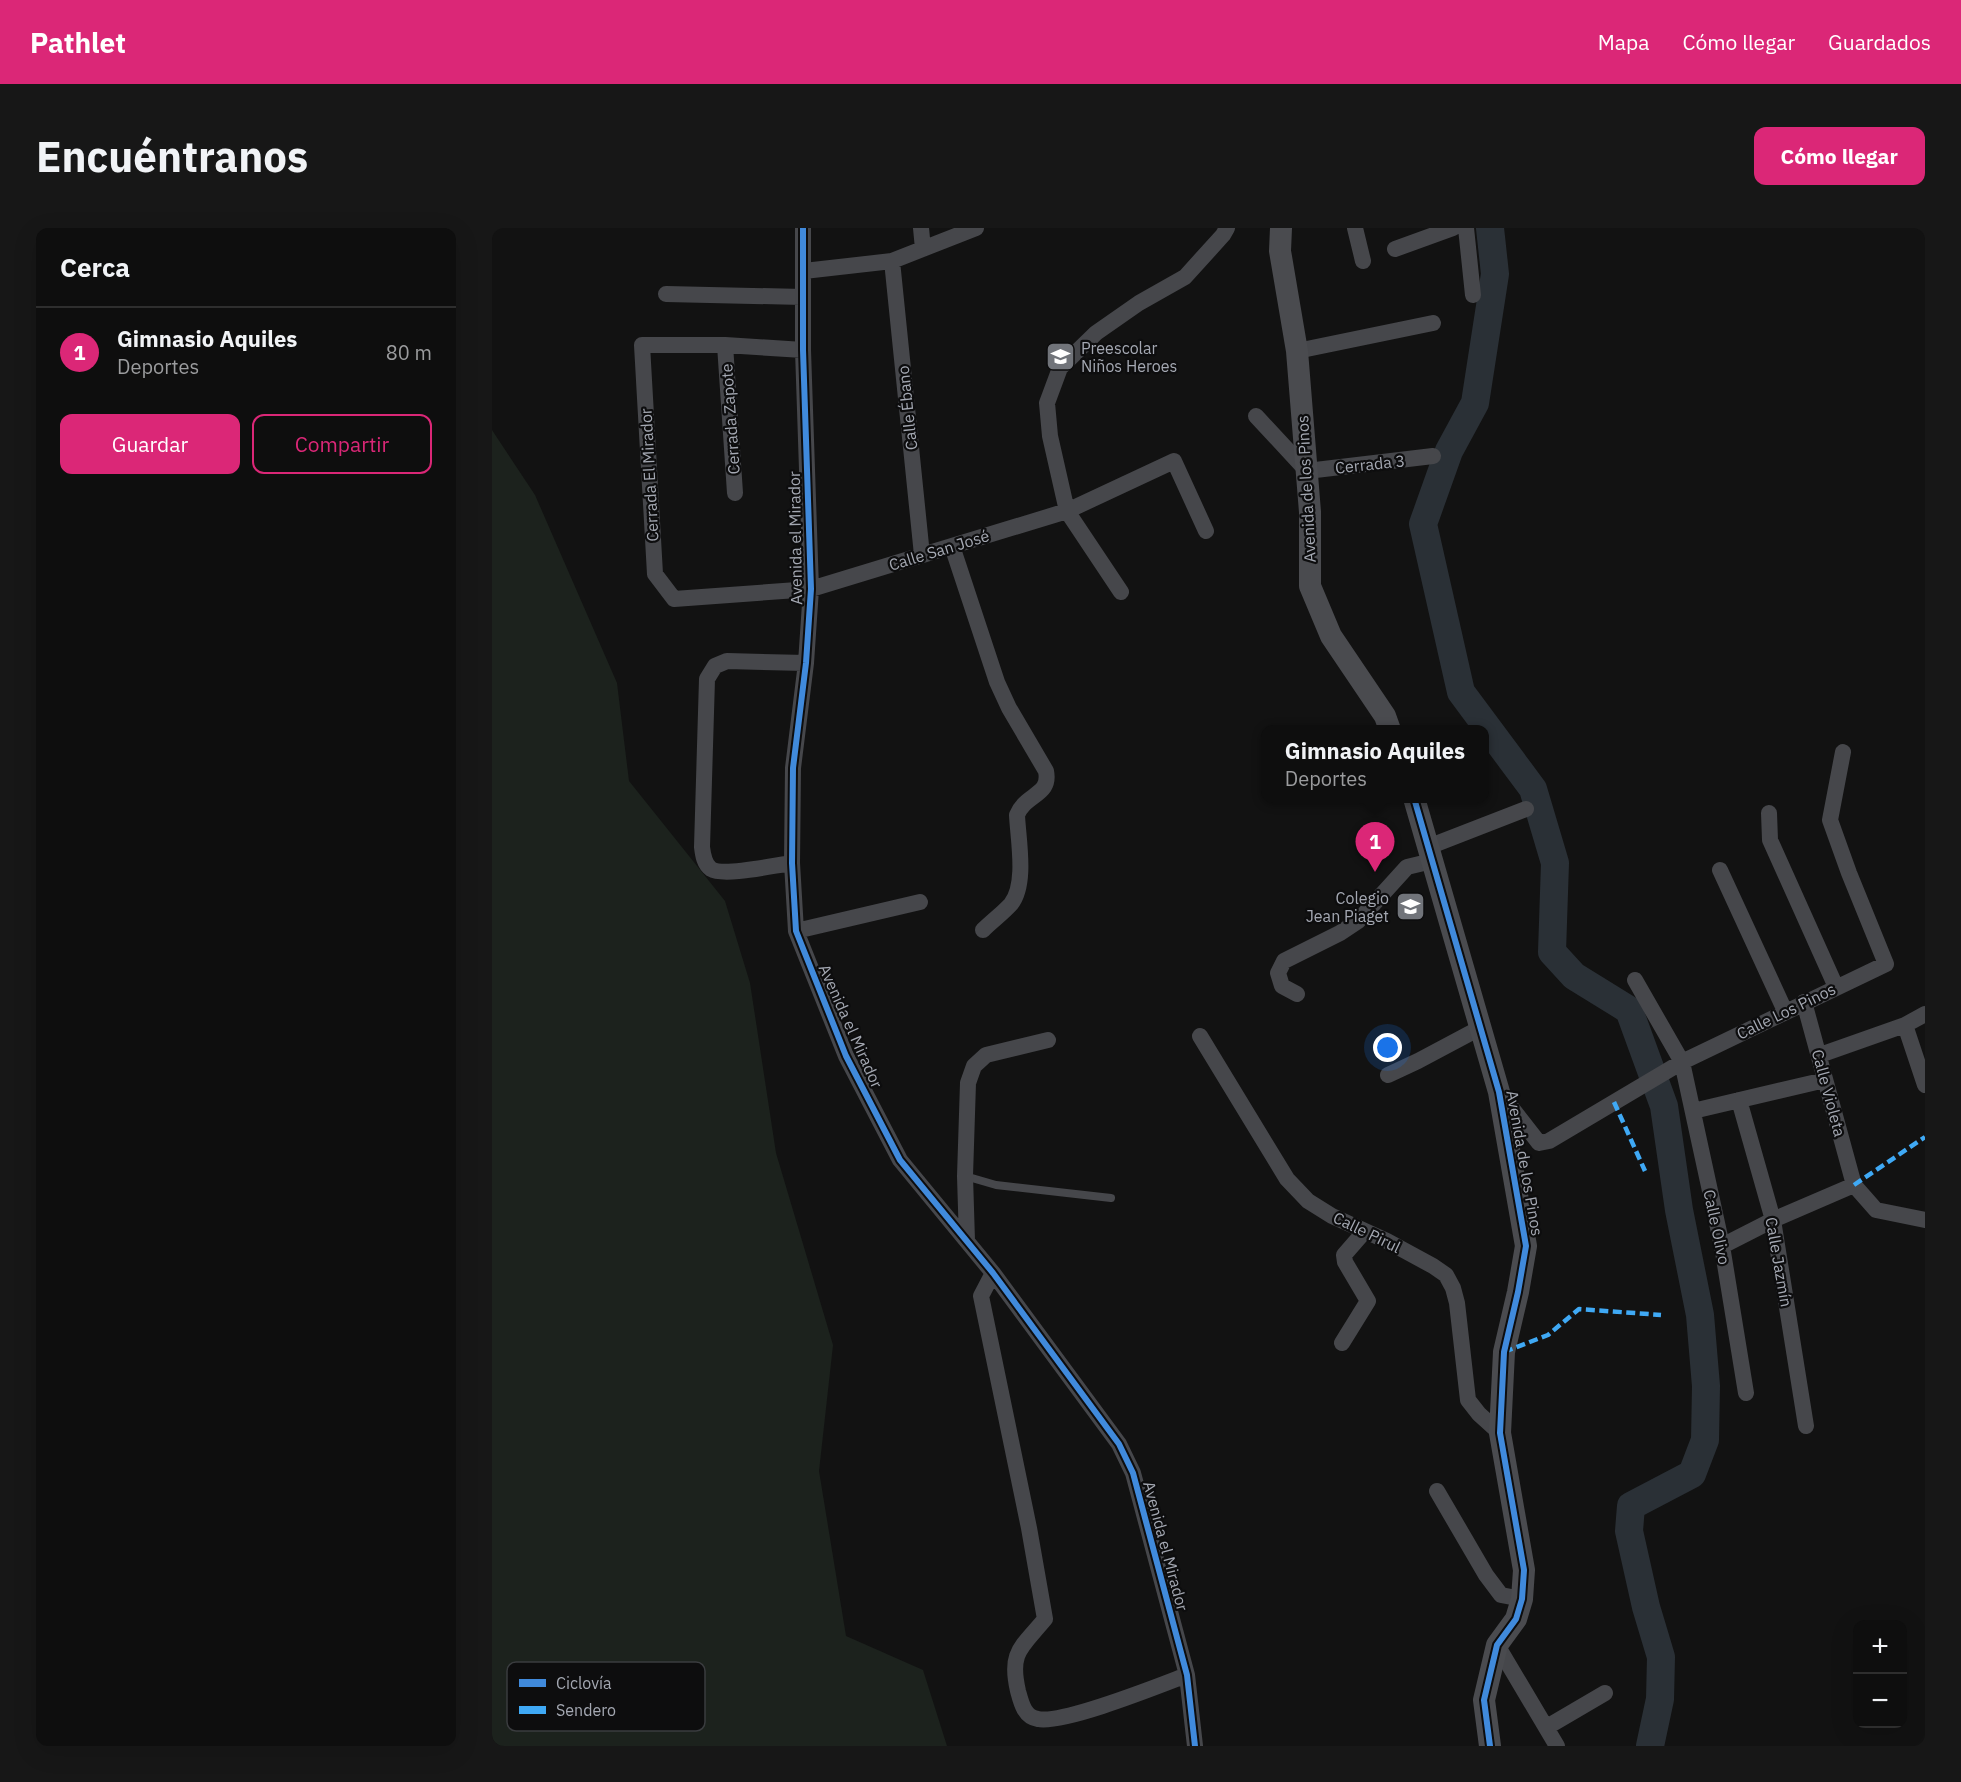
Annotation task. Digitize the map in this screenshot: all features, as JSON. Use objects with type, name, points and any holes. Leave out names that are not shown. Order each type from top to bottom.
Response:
[{"type":"street","name":"Avenida el Mirador","points":[[803,228],[803,350],[811,589],[806,663],[793,768],[792,863],[796,931],[846,1056],[900,1160],[993,1273],[1119,1444],[1133,1473],[1187,1675],[1195,1746]]},
{"type":"street","points":[[921,228],[923,249]]},
{"type":"street","points":[[804,271],[892,261],[976,228]]},
{"type":"street","points":[[1121,592],[1066,511],[1050,436],[1047,403],[1060,368],[1096,333],[1139,303],[1185,277],[1227,228]]},
{"type":"street","points":[[1272,228],[1280,251]]},
{"type":"street","name":"Avenida de los Pinos","points":[[1281,228],[1280,251],[1297,351],[1307,471],[1310,512],[1310,586],[1331,636],[1385,716],[1388,725]]},
{"type":"street","points":[[1355,228],[1363,261]]},
{"type":"street","points":[[1395,249],[1453,228]]},
{"type":"street","points":[[1466,228],[1473,295]]},
{"type":"street","name":"Calle Ébano","points":[[892,261],[922,555]]},
{"type":"street","points":[[666,294],[803,297]]},
{"type":"street","points":[[1297,351],[1433,323]]},
{"type":"street","name":"Cerrada El Mirador","points":[[674,599],[655,574],[642,345],[724,345]]},
{"type":"street","points":[[724,345],[803,350]]},
{"type":"street","name":"Cerrada Zapote","points":[[724,345],[735,493]]},
{"type":"street","points":[[1256,416],[1307,471]]},
{"type":"street","name":"Cerrada 3","points":[[1307,471],[1433,456]]},
{"type":"street","name":"Calle San José","points":[[674,599],[811,589],[1066,511],[1174,460],[1206,531]]},
{"type":"street","points":[[952,546],[997,682],[1009,708],[1046,771],[1048,781],[1045,787],[1020,808],[1017,815],[1020,879],[1018,891],[1012,903],[983,930]]},
{"type":"street","points":[[792,863],[724,872],[712,869],[705,862],[702,851],[707,679],[715,666],[727,661],[806,663]]},
{"type":"street","name":"Calle Los Pinos","points":[[1498,1092],[1539,1143],[1549,1141],[1684,1061],[1886,964],[1830,820],[1843,752]]},
{"type":"street","name":"Avenida de los Pinos","points":[[1415,803],[1498,1092],[1526,1246],[1504,1352],[1500,1433],[1524,1570],[1522,1599],[1516,1619],[1497,1645],[1484,1700],[1490,1746]]},
{"type":"street","points":[[1297,994],[1281,986],[1278,973],[1284,961],[1340,933],[1358,921],[1407,867],[1526,809]]},
{"type":"street","points":[[1769,813],[1770,840],[1836,987]]},
{"type":"street","points":[[1720,870],[1785,1011]]},
{"type":"street","points":[[796,931],[920,902]]},
{"type":"street","name":"Calle Olivo","points":[[1635,980],[1684,1061],[1722,1246],[1746,1393]]},
{"type":"street","name":"Calle Violeta","points":[[1804,1002],[1854,1185]]},
{"type":"street","points":[[1820,1055],[1905,1025],[1925,1014]]},
{"type":"street","points":[[1905,1025],[1925,1085]]},
{"type":"street","points":[[1388,1075],[1480,1028]]},
{"type":"street","name":"Calle Pirul","points":[[1200,1036],[1287,1179],[1308,1200],[1332,1216],[1387,1241],[1446,1275],[1457,1303],[1468,1400],[1479,1414],[1500,1433]]},
{"type":"street","points":[[968,1241],[965,1176],[968,1083],[974,1065],[986,1055],[1048,1040]]},
{"type":"street","points":[[1693,1111],[1825,1080]]},
{"type":"street","name":"Calle Jazmín","points":[[1739,1100],[1773,1220],[1806,1426]]},
{"type":"street","points":[[1722,1246],[1773,1220],[1854,1185],[1876,1210],[1925,1220]]},
{"type":"street","points":[[1342,1342],[1368,1301],[1345,1262],[1344,1255],[1364,1232]]},
{"type":"street","points":[[993,1273],[981,1296],[1029,1528],[1045,1619],[1016,1654],[1014,1671],[1022,1706],[1028,1714],[1038,1719],[1060,1718],[1187,1675]]},
{"type":"street","points":[[1437,1491],[1486,1575],[1501,1595],[1522,1599]]},
{"type":"street","points":[[1497,1645],[1557,1746]]},
{"type":"street","points":[[1547,1727],[1605,1693]]},
{"type":"lane","points":[[965,1176],[996,1185],[1111,1198]]},
{"type":"shaded area","points":[[492,430],[535,495],[617,683],[629,781],[725,901],[750,983],[776,1153],[833,1345],[819,1471],[846,1636],[923,1670],[947,1746],[492,1746]]},
{"type":"waterway","points":[[1485,725],[1461,692],[1423,524],[1449,451],[1475,403],[1495,274],[1490,228]]},
{"type":"waterway","points":[[1489,730],[1533,789],[1555,863],[1552,952],[1574,976],[1629,1010],[1664,1106],[1679,1210],[1700,1315],[1706,1386],[1705,1440],[1692,1474],[1631,1506],[1629,1531],[1646,1607],[1661,1657],[1660,1699],[1650,1746]]},
{"type":"marked path","points":[[1614,1102],[1645,1171]]},
{"type":"marked path","points":[[1854,1185],[1925,1137]]},
{"type":"marked path","points":[[1504,1352],[1548,1335],[1579,1309],[1661,1315]]},
{"type":"cycle path","points":[[803,228],[803,350],[811,589],[806,663],[793,768],[792,863],[796,931],[846,1056],[900,1160],[993,1273],[1119,1444],[1133,1473],[1187,1675],[1195,1746]]},
{"type":"cycle path","points":[[1415,803],[1499,1092],[1526,1246],[1504,1352],[1500,1433],[1524,1570],[1522,1599],[1516,1619],[1497,1645],[1484,1700],[1490,1746]]},
{"type":"place","name":"Preescolar Niños Heroes","points":[[1060,357]]},
{"type":"place","name":"Gimnasio Aquiles","points":[[1375,872]]},
{"type":"place","name":"Colegio Jean Piaget","points":[[1410,907]]}]
